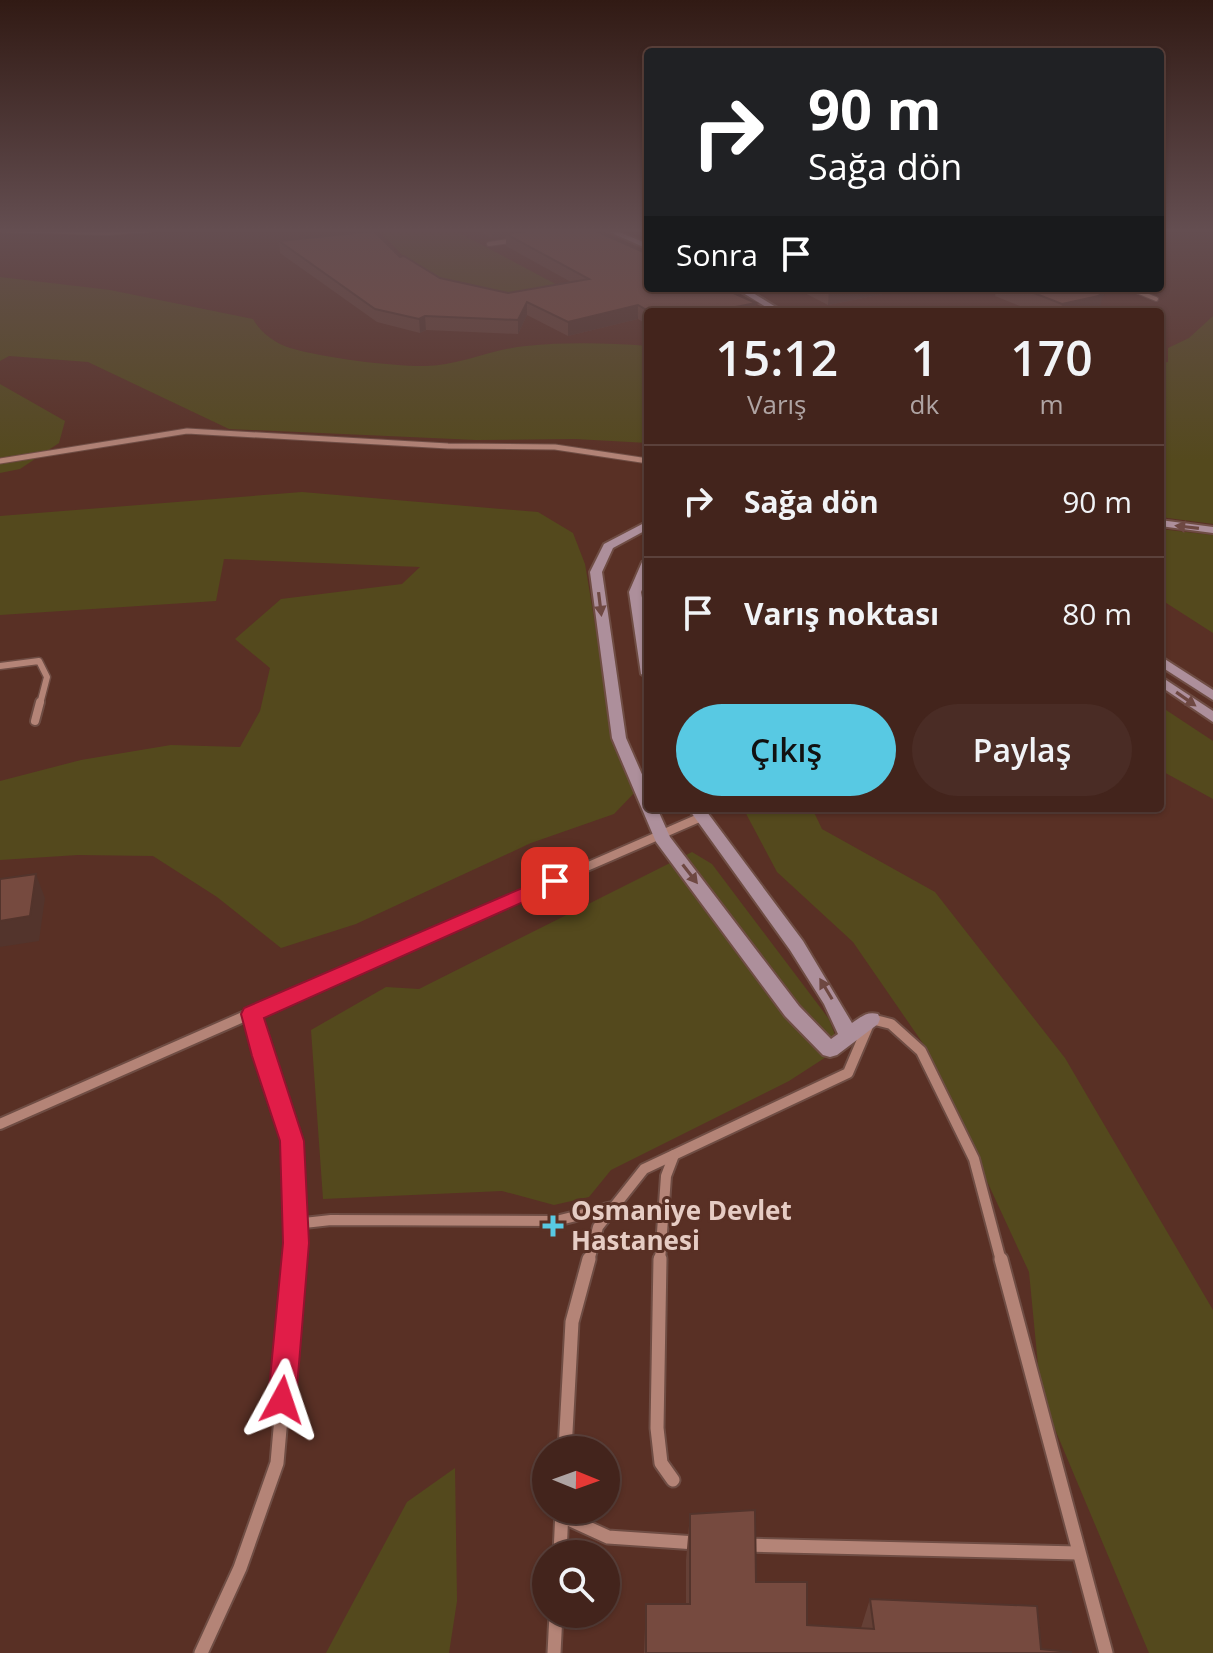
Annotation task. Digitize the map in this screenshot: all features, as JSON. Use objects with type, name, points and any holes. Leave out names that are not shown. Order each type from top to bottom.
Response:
[{"type":"street","points":[[0,461],[187,431],[448,446],[555,447],[644,460]]},
{"type":"street","points":[[1164,524],[1213,530]]},
{"type":"street","points":[[644,526],[608,546],[596,572],[619,738],[644,797]]},
{"type":"street","points":[[644,571],[635,592],[644,649]]},
{"type":"street","points":[[0,666],[39,661],[47,677],[35,721]]},
{"type":"street","points":[[1164,663],[1213,696]]},
{"type":"street","points":[[1164,683],[1213,718]]},
{"type":"street","points":[[650,812],[660,834],[792,1011],[830,1050],[871,1019]]},
{"type":"street","points":[[0,1124],[700,815],[804,955],[829,993],[848,1034],[871,1019],[891,1024],[921,1051],[974,1159],[1106,1653]]},
{"type":"street","points":[[201,1653],[240,1568],[277,1463],[295,1224],[292,1141],[252,1014]]},
{"type":"street","points":[[566,1436],[572,1322],[598,1227],[644,1169],[848,1073],[871,1019]]},
{"type":"street","points":[[673,1480],[661,1463],[657,1428],[659,1273],[666,1176],[674,1154]]},
{"type":"street","points":[[295,1224],[393,1219],[556,1221],[614,1207]]},
{"type":"street","points":[[583,1524],[608,1537],[718,1544],[889,1547],[1016,1554],[1078,1553]]},
{"type":"street","points":[[554,1653],[555,1628]]},
{"type":"shaded area","points":[[0,307],[195,307],[253,319],[269,337],[290,348],[320,355],[409,366],[437,365],[541,345],[644,346],[644,443],[575,439],[476,440],[229,429],[88,362],[9,356],[0,361]]},
{"type":"shaded area","points":[[1213,316],[1213,524],[1164,518],[1164,362],[1168,362],[1168,348],[1189,338]]},
{"type":"shaded area","points":[[0,384],[65,421],[59,443],[20,469],[0,473]]},
{"type":"shaded area","points":[[302,492],[538,512],[573,533],[585,564],[596,630],[639,788],[614,814],[531,843],[356,924],[281,948],[217,897],[153,856],[78,855],[0,860],[0,781],[81,760],[171,745],[240,747],[260,711],[270,668],[235,639],[281,599],[402,584],[420,567],[224,559],[216,601],[0,615],[0,516]]},
{"type":"shaded area","points":[[1164,529],[1213,535],[1213,633],[1164,602]]},
{"type":"shaded area","points":[[1164,709],[1213,741],[1213,799],[1164,772]]},
{"type":"shaded area","points":[[745,812],[814,812],[822,829],[935,892],[1065,1058],[1213,1310],[1213,1653],[1149,1653],[1041,1396],[1029,1272],[924,1045],[853,942],[777,872]]},
{"type":"shaded area","points":[[692,852],[712,864],[829,1019],[840,1048],[789,1081],[611,1170],[589,1197],[554,1205],[502,1191],[323,1199],[311,1030],[386,987],[419,989]]},
{"type":"shaded area","points":[[455,1468],[457,1601],[449,1653],[326,1653],[407,1502]]},
{"type":"building","points":[[372,307],[524,307],[518,320],[425,316],[419,319]]},
{"type":"building","points":[[538,307],[629,307],[568,322]]},
{"type":"building","points":[[642,307],[735,307],[730,308]]},
{"type":"building","points":[[36,874],[30,916],[0,921],[0,879]]},
{"type":"building","points":[[755,1510],[756,1582],[807,1582],[807,1625],[874,1629],[870,1599],[1037,1606],[1041,1649],[1071,1653],[646,1653],[646,1604],[690,1604],[690,1514]]},
{"type":"place","name":"Osmaniye Devlet Hastanesi","points":[[553,1226]]},
{"type":"route","points":[[282,1400],[296,1243],[292,1141],[252,1014],[555,881]]}]
